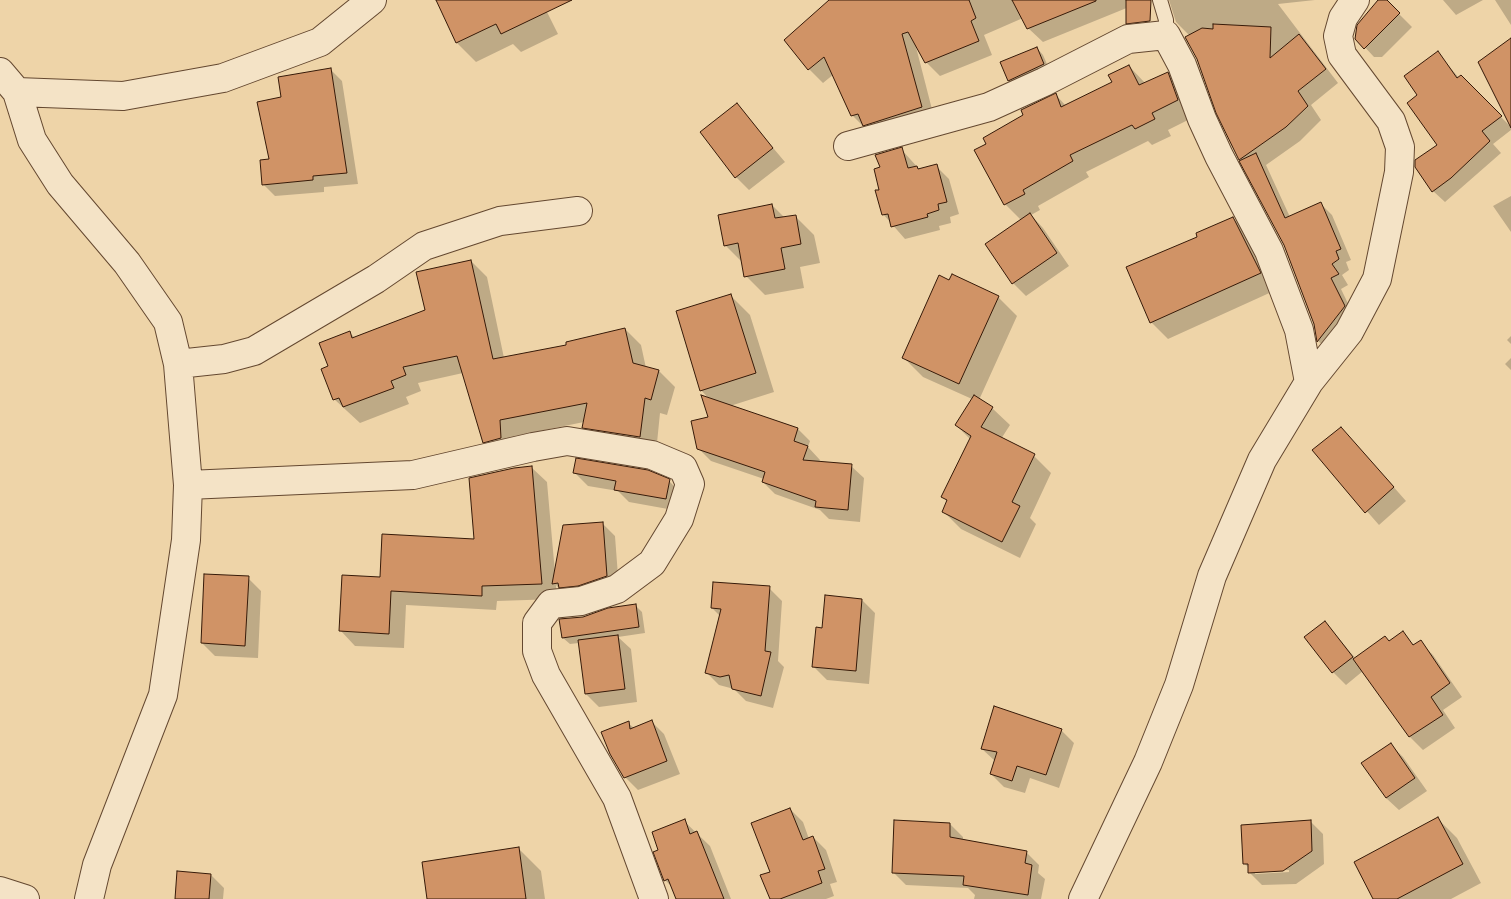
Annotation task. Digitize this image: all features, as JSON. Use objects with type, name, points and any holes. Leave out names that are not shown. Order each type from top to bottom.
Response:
[{"type":"street","points":[[89,899],[97,865],[163,695],[186,540],[188,485],[178,364],[168,322],[127,263],[60,184],[32,140],[8,82],[123,96],[223,78],[320,42],[372,0]]},
{"type":"street","points":[[1083,899],[1148,762],[1179,685],[1212,576],[1262,460],[1309,382],[1350,332],[1377,279],[1399,172],[1400,147],[1391,121],[1342,55],[1338,36],[1343,18],[1355,0]]},
{"type":"street","points":[[848,146],[989,106],[1044,82],[1128,39],[1166,35],[1182,64],[1202,119],[1219,156],[1270,251],[1299,330],[1309,382]]},
{"type":"street","points":[[178,364],[224,359],[254,351],[376,279],[424,246],[500,220],[578,211]]},
{"type":"street","points":[[188,485],[413,475],[567,441],[652,455],[683,468],[690,484],[688,493],[679,519],[652,562],[617,589],[580,601],[551,604],[537,623],[537,651],[546,675],[617,798],[654,899]]},
{"type":"street","points":[[0,891],[25,899]]},
{"type":"lane","points":[[1160,0],[1166,20],[1166,35]]},
{"type":"building","points":[[436,0],[572,0],[501,34],[496,24],[456,43]]},
{"type":"building","points":[[829,0],[969,0],[976,18],[971,21],[979,41],[925,63],[908,32],[902,34],[922,107],[863,126],[858,114],[851,116],[824,57],[808,70],[784,40]]},
{"type":"building","points":[[1012,0],[1096,0],[1096,1],[1027,29]]},
{"type":"building","points":[[1126,0],[1151,0],[1150,21],[1126,24]]},
{"type":"building","points":[[1378,0],[1387,0],[1400,13],[1364,49],[1355,39],[1357,25]]},
{"type":"building","points":[[1213,24],[1271,27],[1270,58],[1299,34],[1326,69],[1298,91],[1308,106],[1286,127],[1239,160],[1216,113],[1197,59],[1185,37],[1202,28],[1213,29]]},
{"type":"building","points":[[1511,38],[1511,128],[1478,62]]},
{"type":"building","points":[[1037,47],[1044,64],[1008,81],[1000,62]]},
{"type":"building","points":[[1438,51],[1457,78],[1461,75],[1502,116],[1482,131],[1490,141],[1451,178],[1432,192],[1415,167],[1415,160],[1437,145],[1407,103],[1417,95],[1404,76]]},
{"type":"building","points":[[1129,65],[1139,85],[1168,72],[1178,100],[1152,113],[1155,119],[1135,129],[1132,125],[1070,155],[1073,161],[1023,190],[1025,194],[1004,205],[974,150],[986,144],[983,138],[1023,115],[1021,110],[1056,93],[1061,107],[1112,82],[1108,75]]},
{"type":"building","points":[[331,68],[347,173],[313,176],[313,180],[262,185],[260,160],[269,159],[257,102],[281,97],[278,77]]},
{"type":"building","points":[[737,103],[773,148],[735,178],[700,132]]},
{"type":"building","points":[[902,147],[908,168],[917,166],[918,169],[937,164],[947,202],[938,204],[939,210],[927,214],[928,217],[891,227],[888,214],[882,215],[875,190],[879,190],[874,169],[880,167],[875,155]]},
{"type":"building","points":[[1256,153],[1285,218],[1321,202],[1341,249],[1336,251],[1339,259],[1332,264],[1339,274],[1331,278],[1345,306],[1317,342],[1314,324],[1284,245],[1239,161]]},
{"type":"building","points":[[772,204],[775,218],[796,215],[801,244],[781,248],[785,269],[744,277],[738,243],[724,246],[718,215]]},
{"type":"building","points":[[1030,213],[1057,253],[1012,284],[985,244]]},
{"type":"building","points":[[1233,217],[1261,273],[1150,323],[1126,267],[1197,237],[1196,233]]},
{"type":"building","points":[[471,260],[493,359],[566,345],[566,342],[625,328],[633,363],[659,370],[651,400],[645,398],[640,437],[582,428],[587,403],[500,420],[501,438],[483,443],[457,356],[403,367],[406,375],[391,381],[394,388],[343,407],[339,398],[333,400],[321,369],[328,366],[319,343],[350,331],[352,338],[425,310],[416,272]]},
{"type":"building","points":[[952,274],[999,296],[959,384],[902,358],[939,275],[949,280]]},
{"type":"building","points":[[731,294],[756,373],[700,391],[676,311]]},
{"type":"building","points":[[701,395],[798,428],[794,441],[808,446],[803,460],[852,464],[848,510],[815,507],[816,501],[762,482],[765,472],[697,449],[691,421],[708,417]]},
{"type":"building","points":[[974,395],[993,407],[981,427],[1035,454],[1012,502],[1020,506],[1002,542],[942,512],[947,500],[941,497],[971,436],[955,425]]},
{"type":"building","points":[[1341,427],[1394,487],[1365,513],[1312,450]]},
{"type":"building","points":[[576,458],[648,470],[670,479],[666,499],[614,490],[616,481],[573,473]]},
{"type":"building","points":[[532,466],[542,584],[482,586],[482,596],[391,591],[389,634],[339,631],[342,575],[380,577],[382,534],[474,539],[469,478]]},
{"type":"building","points":[[603,522],[607,576],[578,586],[559,588],[558,583],[552,584],[563,525]]},
{"type":"building","points":[[204,574],[249,576],[245,646],[201,643]]},
{"type":"building","points":[[713,582],[770,586],[765,651],[771,652],[761,696],[732,689],[729,675],[720,677],[705,673],[721,609],[711,608]]},
{"type":"building","points":[[825,595],[862,599],[856,671],[812,667],[816,627],[822,628]]},
{"type":"building","points":[[636,604],[639,627],[562,638],[559,619],[583,617],[608,608]]},
{"type":"building","points":[[1325,621],[1353,657],[1332,673],[1304,637]]},
{"type":"building","points":[[1403,631],[1413,645],[1421,640],[1450,683],[1431,697],[1443,715],[1409,737],[1353,659],[1385,636],[1389,641]]},
{"type":"building","points":[[618,635],[625,689],[585,694],[578,640]]},
{"type":"building","points":[[994,706],[1062,729],[1046,775],[1017,766],[1012,781],[990,774],[997,752],[981,749]]},
{"type":"building","points":[[652,720],[667,761],[624,778],[610,754],[601,732],[629,721],[630,729]]},
{"type":"building","points":[[1391,743],[1415,778],[1386,798],[1361,763]]},
{"type":"building","points":[[790,808],[803,840],[813,836],[825,869],[818,871],[822,883],[780,899],[770,899],[760,875],[770,872],[751,823]]},
{"type":"building","points":[[1438,817],[1463,864],[1397,899],[1373,899],[1354,862]]},
{"type":"building","points":[[685,819],[690,834],[697,831],[724,899],[676,899],[668,879],[664,881],[653,852],[658,850],[652,832]]},
{"type":"building","points":[[894,820],[950,823],[950,837],[1027,851],[1025,863],[1032,865],[1028,895],[963,885],[964,876],[892,873]]},
{"type":"building","points":[[1311,820],[1312,851],[1283,871],[1248,873],[1248,864],[1243,864],[1241,825]]},
{"type":"building","points":[[519,847],[526,899],[427,899],[422,862]]},
{"type":"building","points":[[177,871],[211,874],[209,899],[175,899]]}]
